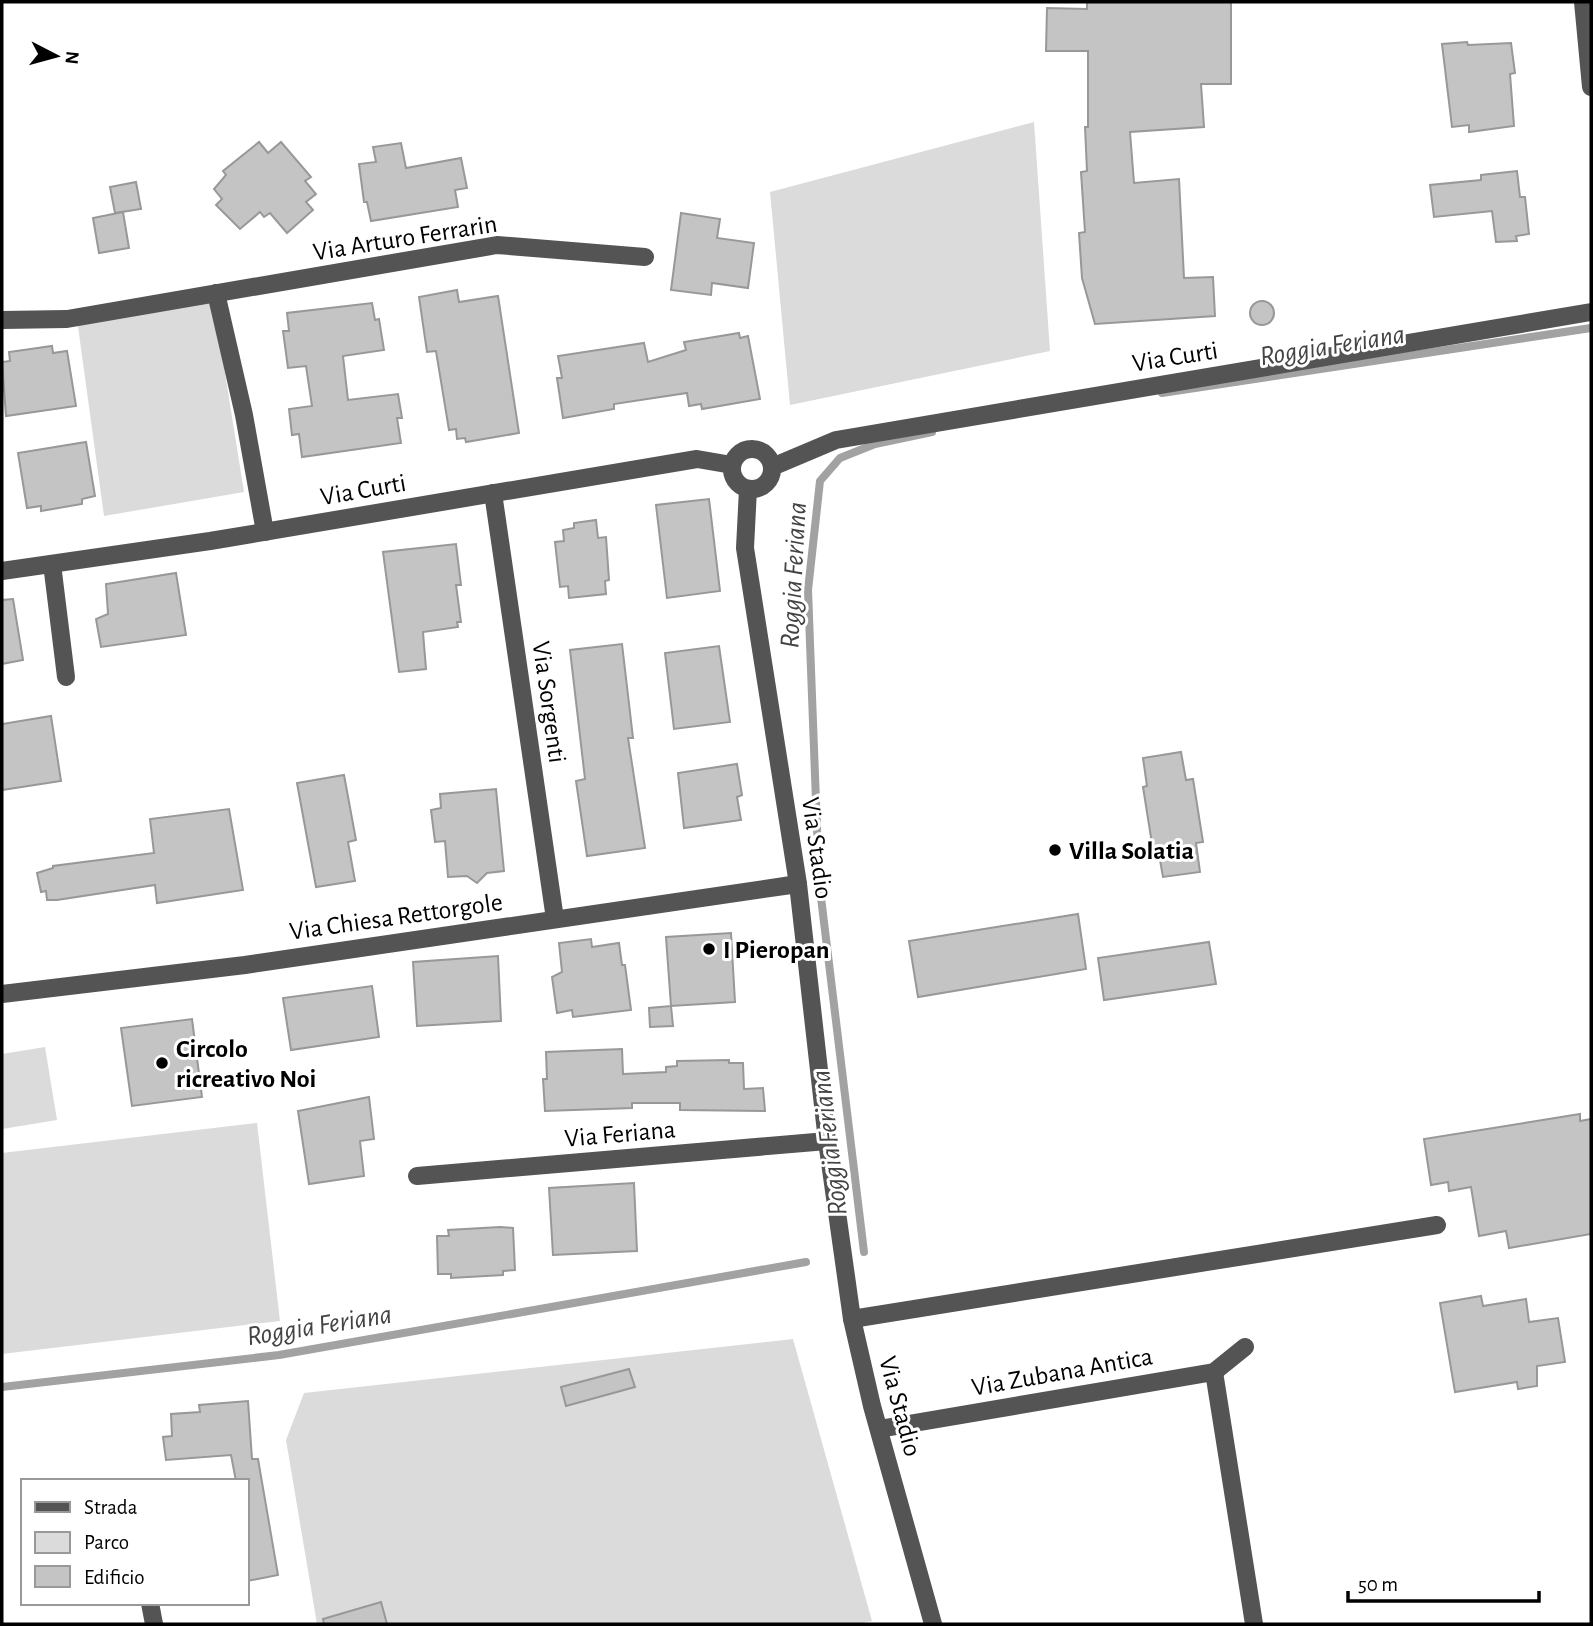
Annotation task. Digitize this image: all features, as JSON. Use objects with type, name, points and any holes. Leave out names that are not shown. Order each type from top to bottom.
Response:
[{"type":"street","points":[[1583,2],[1591,86]]},
{"type":"street","name":"Via Arturo Ferrarin","points":[[2,320],[67,319],[497,246],[645,257]]},
{"type":"street","points":[[216,293],[244,415],[265,531]]},
{"type":"street","name":"Via Curti","points":[[748,489],[765,484],[772,467],[836,440],[1591,312]]},
{"type":"street","points":[[748,489],[733,478],[732,465],[743,451],[755,450],[766,456],[772,467]]},
{"type":"street","name":"Via Curti","points":[[2,572],[697,459],[732,465]]},
{"type":"street","name":"Via Stadio","points":[[748,489],[745,548],[798,884],[827,1141],[852,1319],[879,1429],[933,1624]]},
{"type":"street","name":"Via Sorgenti","points":[[493,493],[555,919]]},
{"type":"street","points":[[51,564],[66,677]]},
{"type":"street","name":"Via Chiesa Rettorgole","points":[[2,994],[244,965],[798,884]]},
{"type":"street","name":"Via Feriana","points":[[417,1176],[827,1141]]},
{"type":"street","points":[[852,1319],[1437,1224]]},
{"type":"street","name":"Via Zubana Antica","points":[[879,1429],[1214,1372],[1245,1347]]},
{"type":"street","points":[[1214,1372],[1255,1624]]},
{"type":"street","points":[[150,1605],[154,1624]]},
{"type":"green space","points":[[1034,122],[1050,351],[790,405],[770,192]]},
{"type":"green space","points":[[213,298],[244,492],[104,516],[76,312]]},
{"type":"green space","points":[[45,1047],[57,1120],[2,1129],[2,1054]]},
{"type":"green space","points":[[257,1123],[280,1321],[2,1354],[2,1153]]},
{"type":"green space","points":[[793,1339],[872,1621],[858,1624],[317,1624],[286,1440],[304,1393]]},
{"type":"building","points":[[1087,2],[1231,2],[1231,84],[1201,84],[1204,127],[1130,132],[1134,183],[1179,179],[1184,278],[1213,277],[1215,316],[1095,324],[1082,278],[1079,233],[1085,232],[1081,172],[1087,171],[1085,127],[1088,127],[1088,51],[1046,51],[1047,8],[1087,9]]},
{"type":"building","points":[[1467,42],[1468,45],[1511,43],[1515,73],[1510,74],[1514,126],[1469,132],[1469,125],[1452,127],[1442,44]]},
{"type":"building","points":[[259,142],[268,153],[281,142],[311,177],[305,181],[316,194],[306,202],[313,210],[287,233],[270,213],[264,217],[260,212],[240,229],[216,205],[222,199],[214,189],[226,175],[223,171]]},
{"type":"building","points":[[401,143],[406,168],[461,158],[467,188],[455,190],[458,207],[371,221],[367,202],[364,202],[359,164],[376,162],[373,147]]},
{"type":"building","points":[[1517,171],[1520,197],[1525,197],[1529,234],[1516,236],[1517,241],[1496,242],[1492,211],[1434,217],[1430,185],[1481,180],[1481,175]]},
{"type":"building","points":[[136,182],[141,209],[115,213],[110,187]]},
{"type":"building","points":[[123,212],[129,248],[99,253],[93,218]]},
{"type":"building","points":[[681,213],[720,219],[717,238],[754,243],[748,288],[712,283],[711,295],[671,290]]},
{"type":"building","points":[[457,290],[459,302],[498,296],[519,433],[466,442],[465,438],[457,439],[456,429],[449,430],[436,351],[427,352],[419,297]]},
{"type":"building","points":[[1262,301],[1271,304],[1274,313],[1271,322],[1262,325],[1253,322],[1250,313],[1253,304]]},
{"type":"building","points":[[372,303],[375,320],[379,319],[384,350],[343,356],[348,400],[398,394],[402,418],[397,418],[401,443],[302,457],[299,434],[292,435],[289,409],[312,406],[306,366],[288,368],[283,331],[289,331],[287,313]]},
{"type":"building","points":[[739,333],[740,338],[748,336],[760,399],[702,409],[701,404],[689,406],[687,393],[614,404],[614,409],[563,418],[557,378],[562,378],[558,356],[644,343],[648,362],[686,350],[684,342]]},
{"type":"building","points":[[52,346],[53,353],[67,351],[76,406],[6,416],[2,362],[10,361],[9,352]]},
{"type":"building","points":[[86,442],[95,496],[82,499],[82,504],[41,511],[41,506],[27,508],[18,453]]},
{"type":"building","points":[[709,499],[720,591],[667,598],[656,505]]},
{"type":"building","points":[[596,520],[598,538],[606,537],[609,580],[605,581],[606,594],[569,598],[568,586],[560,587],[555,542],[564,541],[563,530],[574,528],[574,523]]},
{"type":"building","points":[[456,544],[461,585],[456,585],[461,622],[457,622],[458,627],[423,632],[426,669],[399,672],[383,552]]},
{"type":"building","points":[[176,573],[186,635],[101,647],[96,619],[108,614],[106,584]]},
{"type":"building","points":[[13,599],[23,660],[2,664],[2,600]]},
{"type":"building","points":[[622,644],[633,738],[628,738],[645,848],[587,856],[576,781],[585,779],[570,650]]},
{"type":"building","points":[[719,646],[730,722],[674,729],[665,653]]},
{"type":"building","points":[[51,716],[61,781],[2,790],[2,724]]},
{"type":"building","points":[[1181,752],[1186,780],[1193,779],[1203,842],[1196,843],[1200,872],[1163,877],[1158,849],[1153,850],[1143,787],[1147,786],[1143,758]]},
{"type":"building","points":[[737,764],[742,795],[737,797],[741,820],[684,828],[678,773]]},
{"type":"building","points":[[344,775],[356,840],[348,842],[355,881],[316,887],[297,783]]},
{"type":"building","points":[[496,789],[504,871],[487,873],[477,883],[467,876],[448,877],[445,841],[435,842],[431,810],[441,808],[440,794]]},
{"type":"building","points":[[229,809],[243,890],[157,903],[155,885],[57,900],[47,900],[46,891],[41,892],[37,873],[53,866],[154,853],[150,819]]},
{"type":"building","points":[[1078,914],[1086,969],[918,997],[909,941]]},
{"type":"building","points":[[731,933],[735,1002],[671,1006],[666,937]]},
{"type":"building","points":[[591,939],[592,947],[619,943],[631,1010],[573,1017],[572,1010],[557,1013],[552,977],[562,972],[559,943]]},
{"type":"building","points":[[1209,942],[1216,984],[1104,1000],[1098,958]]},
{"type":"building","points":[[498,956],[501,1021],[417,1026],[413,962]]},
{"type":"building","points":[[372,986],[379,1037],[291,1050],[283,998]]},
{"type":"building","points":[[671,1006],[673,1026],[650,1027],[649,1008]]},
{"type":"building","name":"Circolo ricreativo Noi","points":[[192,1019],[202,1097],[132,1106],[121,1028]]},
{"type":"building","points":[[622,1049],[623,1074],[666,1072],[666,1067],[677,1066],[677,1061],[729,1060],[729,1063],[743,1063],[744,1089],[763,1088],[765,1111],[680,1110],[680,1103],[632,1103],[632,1108],[545,1111],[543,1079],[547,1079],[546,1052]]},
{"type":"building","points":[[369,1097],[374,1139],[360,1141],[364,1176],[309,1184],[298,1111]]},
{"type":"building","points":[[1580,1114],[1580,1121],[1591,1119],[1591,1234],[1509,1248],[1506,1231],[1479,1236],[1471,1187],[1449,1191],[1448,1182],[1431,1185],[1424,1139]]},
{"type":"building","points":[[634,1183],[637,1251],[553,1255],[549,1188]]},
{"type":"building","points":[[513,1228],[515,1270],[503,1271],[503,1275],[451,1278],[451,1274],[438,1274],[437,1236],[449,1236],[448,1230]]},
{"type":"building","points":[[1481,1296],[1483,1306],[1526,1299],[1529,1322],[1558,1318],[1565,1362],[1537,1366],[1537,1386],[1518,1389],[1517,1382],[1455,1392],[1440,1303]]},
{"type":"building","points":[[629,1369],[635,1387],[566,1406],[561,1387]]},
{"type":"building","points":[[248,1401],[252,1459],[258,1459],[278,1575],[248,1581],[248,1479],[236,1479],[231,1455],[166,1460],[163,1437],[172,1436],[171,1414],[200,1412],[199,1405]]},
{"type":"building","points":[[381,1602],[387,1624],[324,1624],[323,1619]]},
{"type":"waterway","name":"Roggia Feriana","points":[[1162,393],[1591,328]]},
{"type":"waterway","name":"Roggia Feriana","points":[[864,1252],[819,881],[808,590],[820,481],[840,458],[875,444],[932,432]]},
{"type":"waterway","name":"Roggia Feriana","points":[[2,1387],[279,1355],[806,1262]]},
{"type":"place","name":"Villa Solatia","points":[[1055,850]]},
{"type":"place","name":"I Pieropan","points":[[709,949]]},
{"type":"place","name":"Circolo ricreativo Noi","points":[[162,1063]]}]
